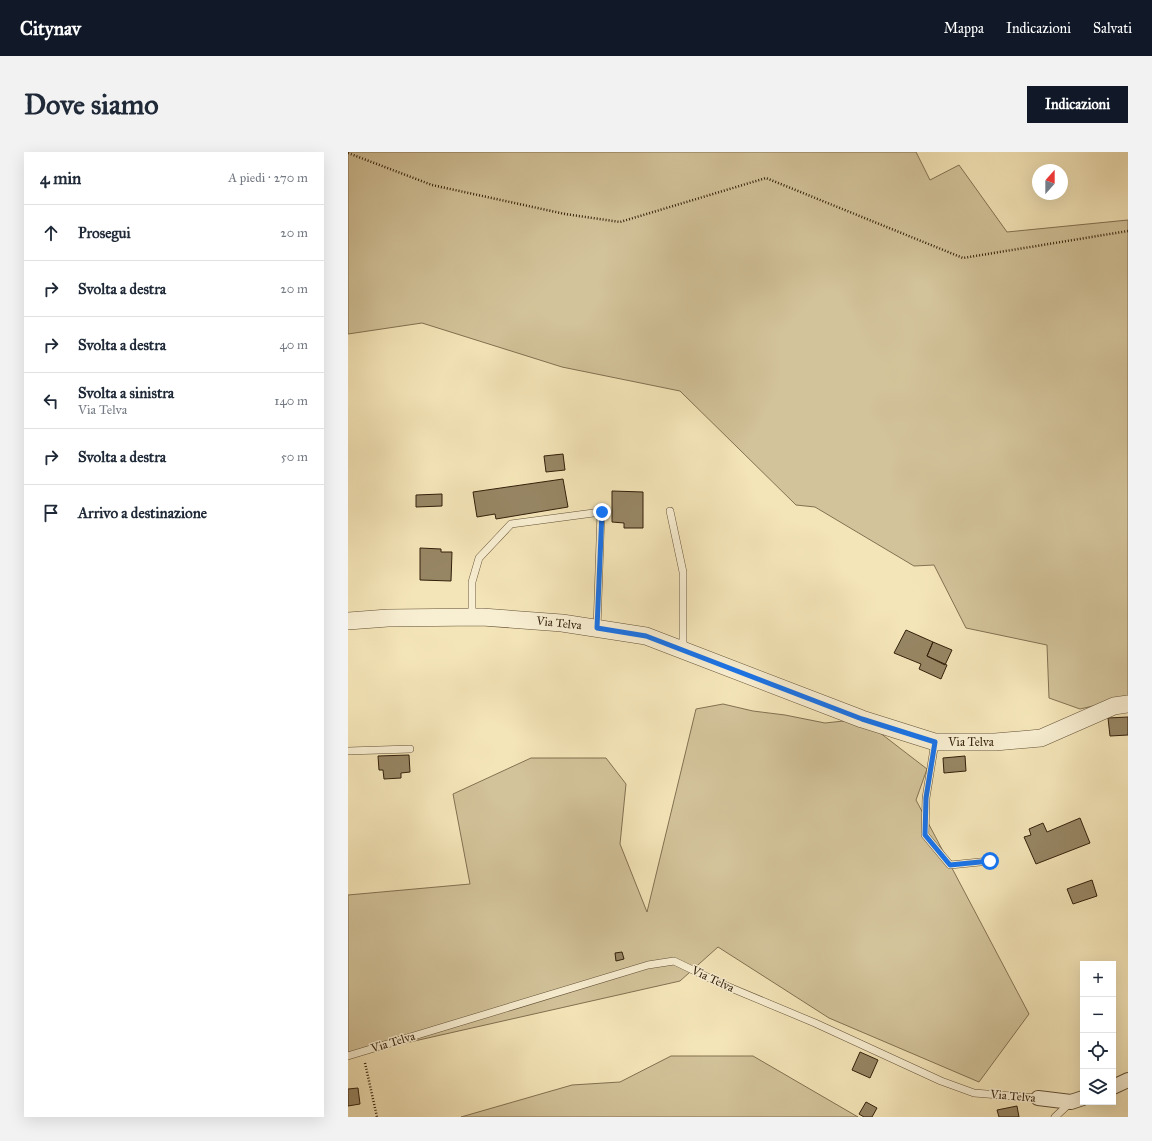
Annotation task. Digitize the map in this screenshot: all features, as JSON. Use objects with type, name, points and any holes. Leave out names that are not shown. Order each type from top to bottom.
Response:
[{"type":"street","name":"Via Telva","points":[[348,621],[388,618],[472,617],[562,622],[646,636],[862,719],[935,742],[995,742],[1041,738],[1114,706],[1128,704]]},
{"type":"street","points":[[1116,1086],[1128,1080]]},
{"type":"street","name":"Via Telva","points":[[1038,1098],[1077,1100]]},
{"type":"lane","points":[[670,511],[684,572],[683,650]]},
{"type":"lane","points":[[472,617],[472,582],[479,558],[511,524],[602,512],[597,628]]},
{"type":"lane","points":[[935,742],[926,798],[925,835],[950,865],[990,861]]},
{"type":"lane","points":[[348,751],[410,749]]},
{"type":"lane","name":"Via Telva","points":[[348,1056],[648,965],[674,961],[724,985],[815,1023],[941,1081],[974,1093],[1038,1098]]},
{"type":"lane","name":"Via Telva","points":[[1055,1117],[1077,1100]]},
{"type":"path","points":[[348,153],[432,185],[565,214],[620,222],[766,178],[963,258],[1128,230]]},
{"type":"path","points":[[363,1052],[377,1117]]},
{"type":"shaded area","points":[[348,152],[916,152],[930,180],[959,165],[1007,232],[1128,220],[1128,698],[1080,709],[1049,698],[1047,645],[966,628],[934,565],[914,566],[815,507],[796,505],[680,391],[562,367],[422,323],[348,334]]},
{"type":"shaded area","points":[[723,704],[753,711],[785,715],[825,723],[862,719],[927,769],[916,800],[1029,1014],[979,1082],[829,1018],[718,947],[680,981],[348,1056],[348,895],[470,884],[453,794],[531,758],[606,758],[626,784],[620,844],[647,912],[696,709]]},
{"type":"shaded area","points":[[671,1056],[753,1056],[858,1117],[461,1117],[572,1085],[620,1082]]},
{"type":"building","points":[[563,454],[565,470],[546,472],[544,456]]},
{"type":"building","points":[[563,479],[568,507],[496,519],[495,514],[477,517],[473,492]]},
{"type":"building","points":[[612,491],[643,492],[643,528],[624,528],[624,523],[612,522]]},
{"type":"building","points":[[442,494],[442,506],[416,507],[416,495]]},
{"type":"building","points":[[420,548],[441,549],[441,552],[452,552],[451,581],[420,580]]},
{"type":"building","points":[[906,630],[933,642],[927,656],[947,665],[941,679],[919,669],[921,664],[894,653]]},
{"type":"building","points":[[933,642],[952,650],[945,665],[927,656]]},
{"type":"building","points":[[1128,717],[1128,735],[1110,736],[1108,718]]},
{"type":"building","points":[[409,755],[410,772],[401,773],[401,778],[384,779],[383,770],[379,770],[378,756]]},
{"type":"building","points":[[965,756],[966,771],[944,773],[943,758]]},
{"type":"building","points":[[1080,818],[1090,843],[1036,864],[1024,837],[1031,835],[1029,829],[1043,823],[1047,832]]},
{"type":"building","points":[[1092,880],[1097,896],[1073,904],[1067,889]]},
{"type":"building","points":[[622,952],[624,959],[616,961],[615,953]]},
{"type":"building","points":[[860,1052],[878,1060],[870,1078],[852,1070]]},
{"type":"building","points":[[358,1088],[360,1104],[348,1106],[348,1089]]},
{"type":"building","points":[[866,1102],[877,1108],[872,1117],[864,1117],[859,1114]]},
{"type":"building","points":[[1017,1106],[1019,1117],[999,1117],[997,1110]]},
{"type":"route","points":[[602,512],[597,628],[646,636],[862,719],[935,742],[926,798],[925,835],[950,865],[990,861]]}]
